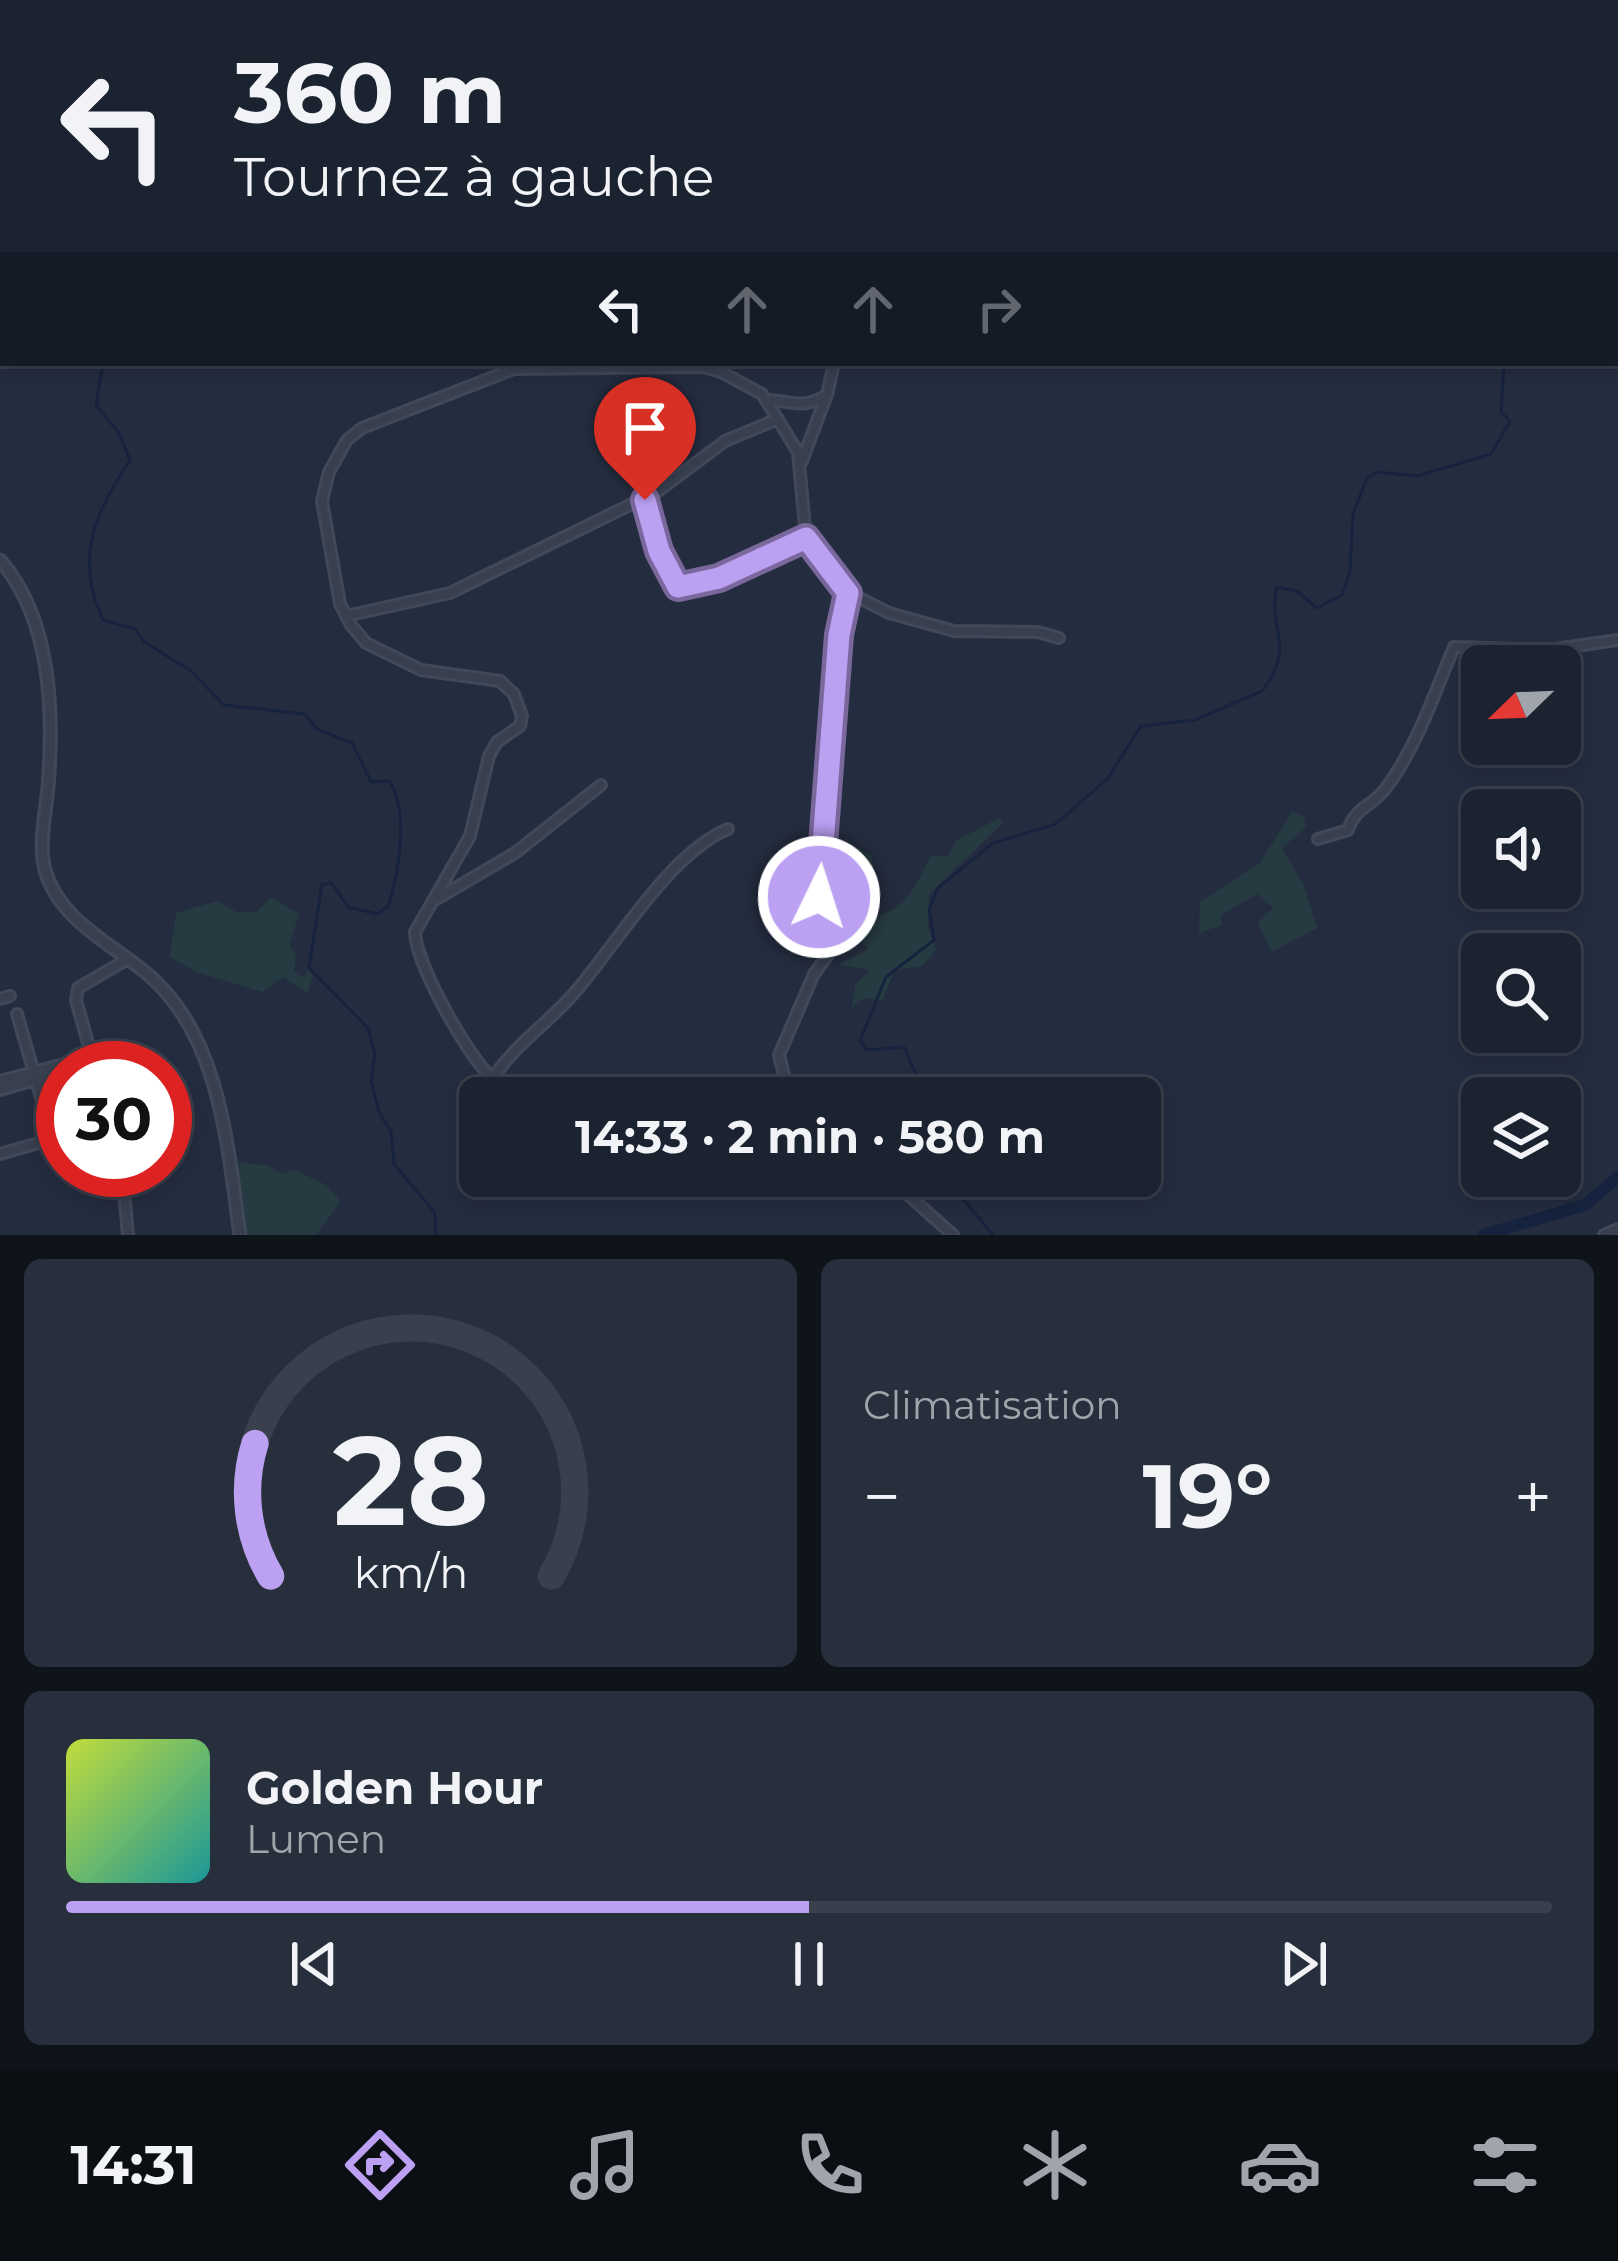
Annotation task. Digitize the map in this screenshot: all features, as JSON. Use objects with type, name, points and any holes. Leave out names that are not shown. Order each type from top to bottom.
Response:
[{"type":"street","points":[[800,468],[833,366]]},
{"type":"street","points":[[490,1077],[470,1051],[416,944],[415,932],[470,836],[489,756],[523,716],[514,694],[500,681],[421,670],[366,643],[346,616],[322,524],[329,472],[346,440],[362,428],[514,369],[703,367],[767,400],[801,408],[827,395]]},
{"type":"street","points":[[767,400],[798,452],[806,538],[848,593],[889,613],[954,631],[1059,638]]},
{"type":"street","points":[[346,616],[450,593],[645,500],[725,441],[778,419]]},
{"type":"street","points":[[645,500],[659,551],[678,587],[719,578],[806,538]]},
{"type":"street","points":[[0,560],[16,578],[30,611],[55,711],[45,869],[66,910],[155,980],[199,1044],[225,1126],[240,1235]]},
{"type":"street","points":[[784,1077],[779,1055],[814,974],[832,947],[817,882],[839,635],[848,593]]},
{"type":"street","points":[[1318,839],[1348,830],[1353,814],[1384,791],[1421,725],[1454,647],[1548,650],[1618,640]]},
{"type":"street","points":[[430,902],[515,853],[601,785]]},
{"type":"street","points":[[493,1077],[524,1036],[577,990],[604,950],[695,845],[728,829]]},
{"type":"street","points":[[86,1041],[76,1000],[79,988],[126,960]]},
{"type":"street","points":[[17,1014],[36,1080]]},
{"type":"street","points":[[0,1086],[35,1077]]},
{"type":"street","points":[[0,1154],[36,1144]]},
{"type":"street","points":[[124,1197],[128,1235]]},
{"type":"street","points":[[910,1197],[953,1235]]},
{"type":"street","points":[[1604,1235],[1618,1229]]},
{"type":"green space","points":[[1293,811],[1304,817],[1306,827],[1282,848],[1304,886],[1317,928],[1271,952],[1258,922],[1274,908],[1257,894],[1221,915],[1222,925],[1199,933],[1200,902],[1259,864]]},
{"type":"green space","points":[[999,818],[1003,823],[929,894],[928,928],[936,950],[922,966],[895,970],[882,1000],[864,998],[852,1008],[855,985],[870,970],[839,965],[868,949],[863,942],[835,955],[823,854],[858,848],[872,856],[874,874],[854,879],[845,868],[830,880],[866,917],[880,915],[908,897],[932,855],[948,856],[956,841]]},
{"type":"green space","points":[[271,898],[299,914],[289,946],[296,954],[294,971],[304,978],[307,969],[313,975],[307,993],[283,977],[263,992],[196,972],[170,957],[176,913],[218,901],[236,912],[257,912]]},
{"type":"green space","points":[[233,1161],[269,1166],[281,1174],[295,1170],[326,1185],[341,1201],[316,1235],[243,1235]]},
{"type":"waterway","points":[[102,366],[96,405],[119,433],[130,460],[92,537],[90,576],[103,620],[135,629],[143,641],[191,671],[224,705],[304,714],[317,729],[352,743],[371,782],[389,781],[395,794],[401,825],[389,905],[377,914],[348,907],[332,883],[322,884],[309,968],[368,1028],[375,1054],[371,1081],[379,1112],[391,1132],[394,1164],[435,1213],[436,1235]]},
{"type":"waterway","points":[[917,1077],[904,1047],[867,1050],[860,1041],[886,977],[934,940],[929,909],[938,888],[993,843],[1056,824],[1108,778],[1141,726],[1195,720],[1262,691],[1273,675],[1280,648],[1277,587],[1297,591],[1317,608],[1342,595],[1350,572],[1353,514],[1367,478],[1377,472],[1417,476],[1491,454],[1510,421],[1501,412],[1504,366]]},
{"type":"waterway","points":[[1483,1235],[1585,1205],[1618,1177]]},
{"type":"waterway","points":[[961,1197],[993,1235]]},
{"type":"route","points":[[645,500],[659,551],[678,587],[719,578],[806,538],[848,593],[839,635],[819,897]]}]
